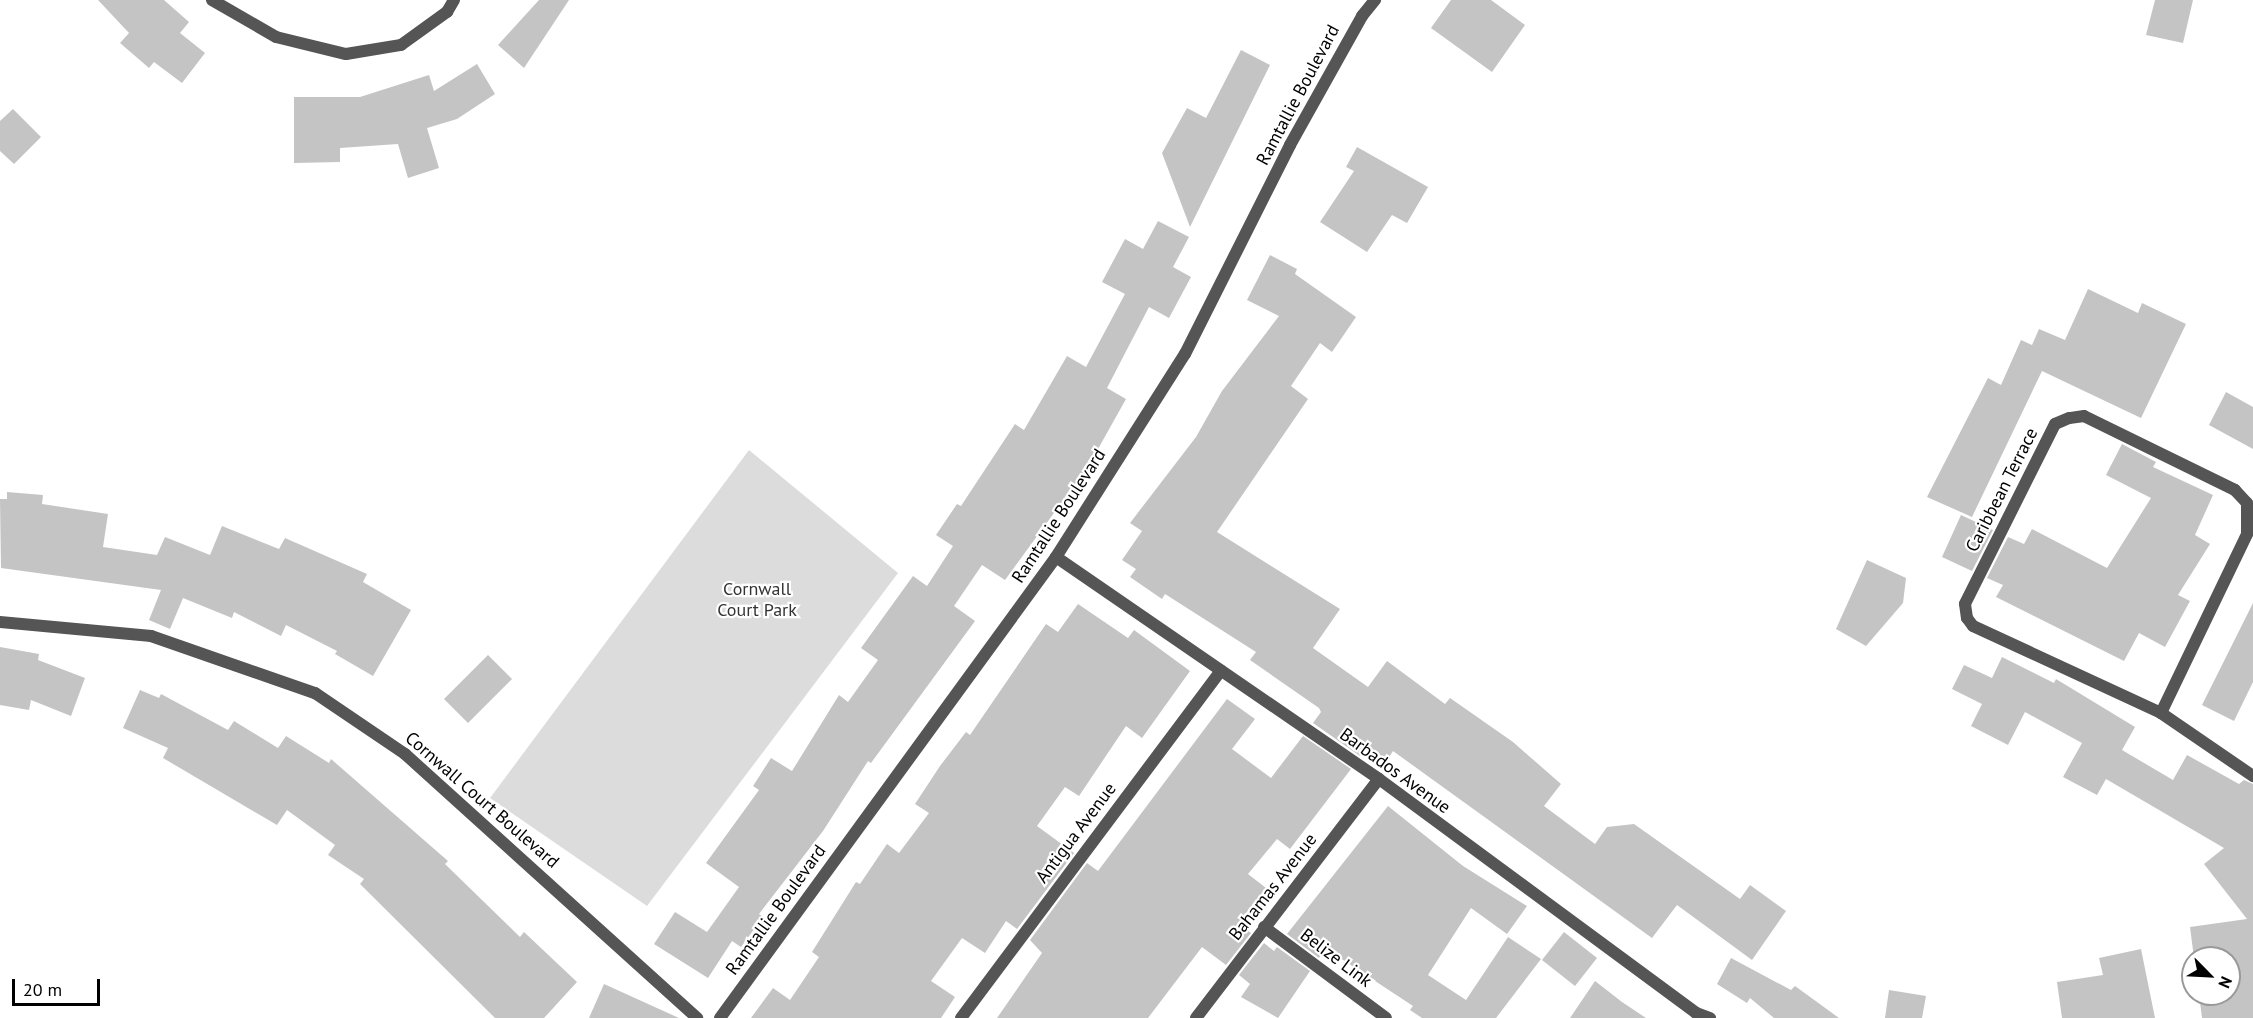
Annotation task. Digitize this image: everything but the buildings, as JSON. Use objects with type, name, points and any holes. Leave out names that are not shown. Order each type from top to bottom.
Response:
[{"type":"street","points":[[212,0],[276,37],[346,54],[401,45],[447,12],[454,0]]},
{"type":"street","name":"Ramtallie Boulevard","points":[[720,1018],[1056,557],[1185,354],[1290,145],[1375,0]]},
{"type":"street","name":"Caribbean Terrace","points":[[2161,713],[2247,534],[2247,503],[2235,490],[2084,416],[2069,418],[2055,424],[1965,604],[1967,618],[1972,626],[2161,713],[2253,776]]},
{"type":"street","name":"Barbados Avenue","points":[[1056,557],[1379,779],[1694,1015],[1710,1018]]},
{"type":"street","name":"Cornwall Court Boulevard","points":[[0,622],[151,636],[315,693],[405,754],[697,1018]]},
{"type":"street","name":"Antigua Avenue","points":[[961,1018],[1221,670]]},
{"type":"street","name":"Bahamas Avenue","points":[[1196,1018],[1379,779]]},
{"type":"street","name":"Belize Link","points":[[1264,927],[1386,1018]]},
{"type":"green space","name":"Cornwall Court Park","points":[[749,450],[898,573],[647,906],[490,798]]}]
